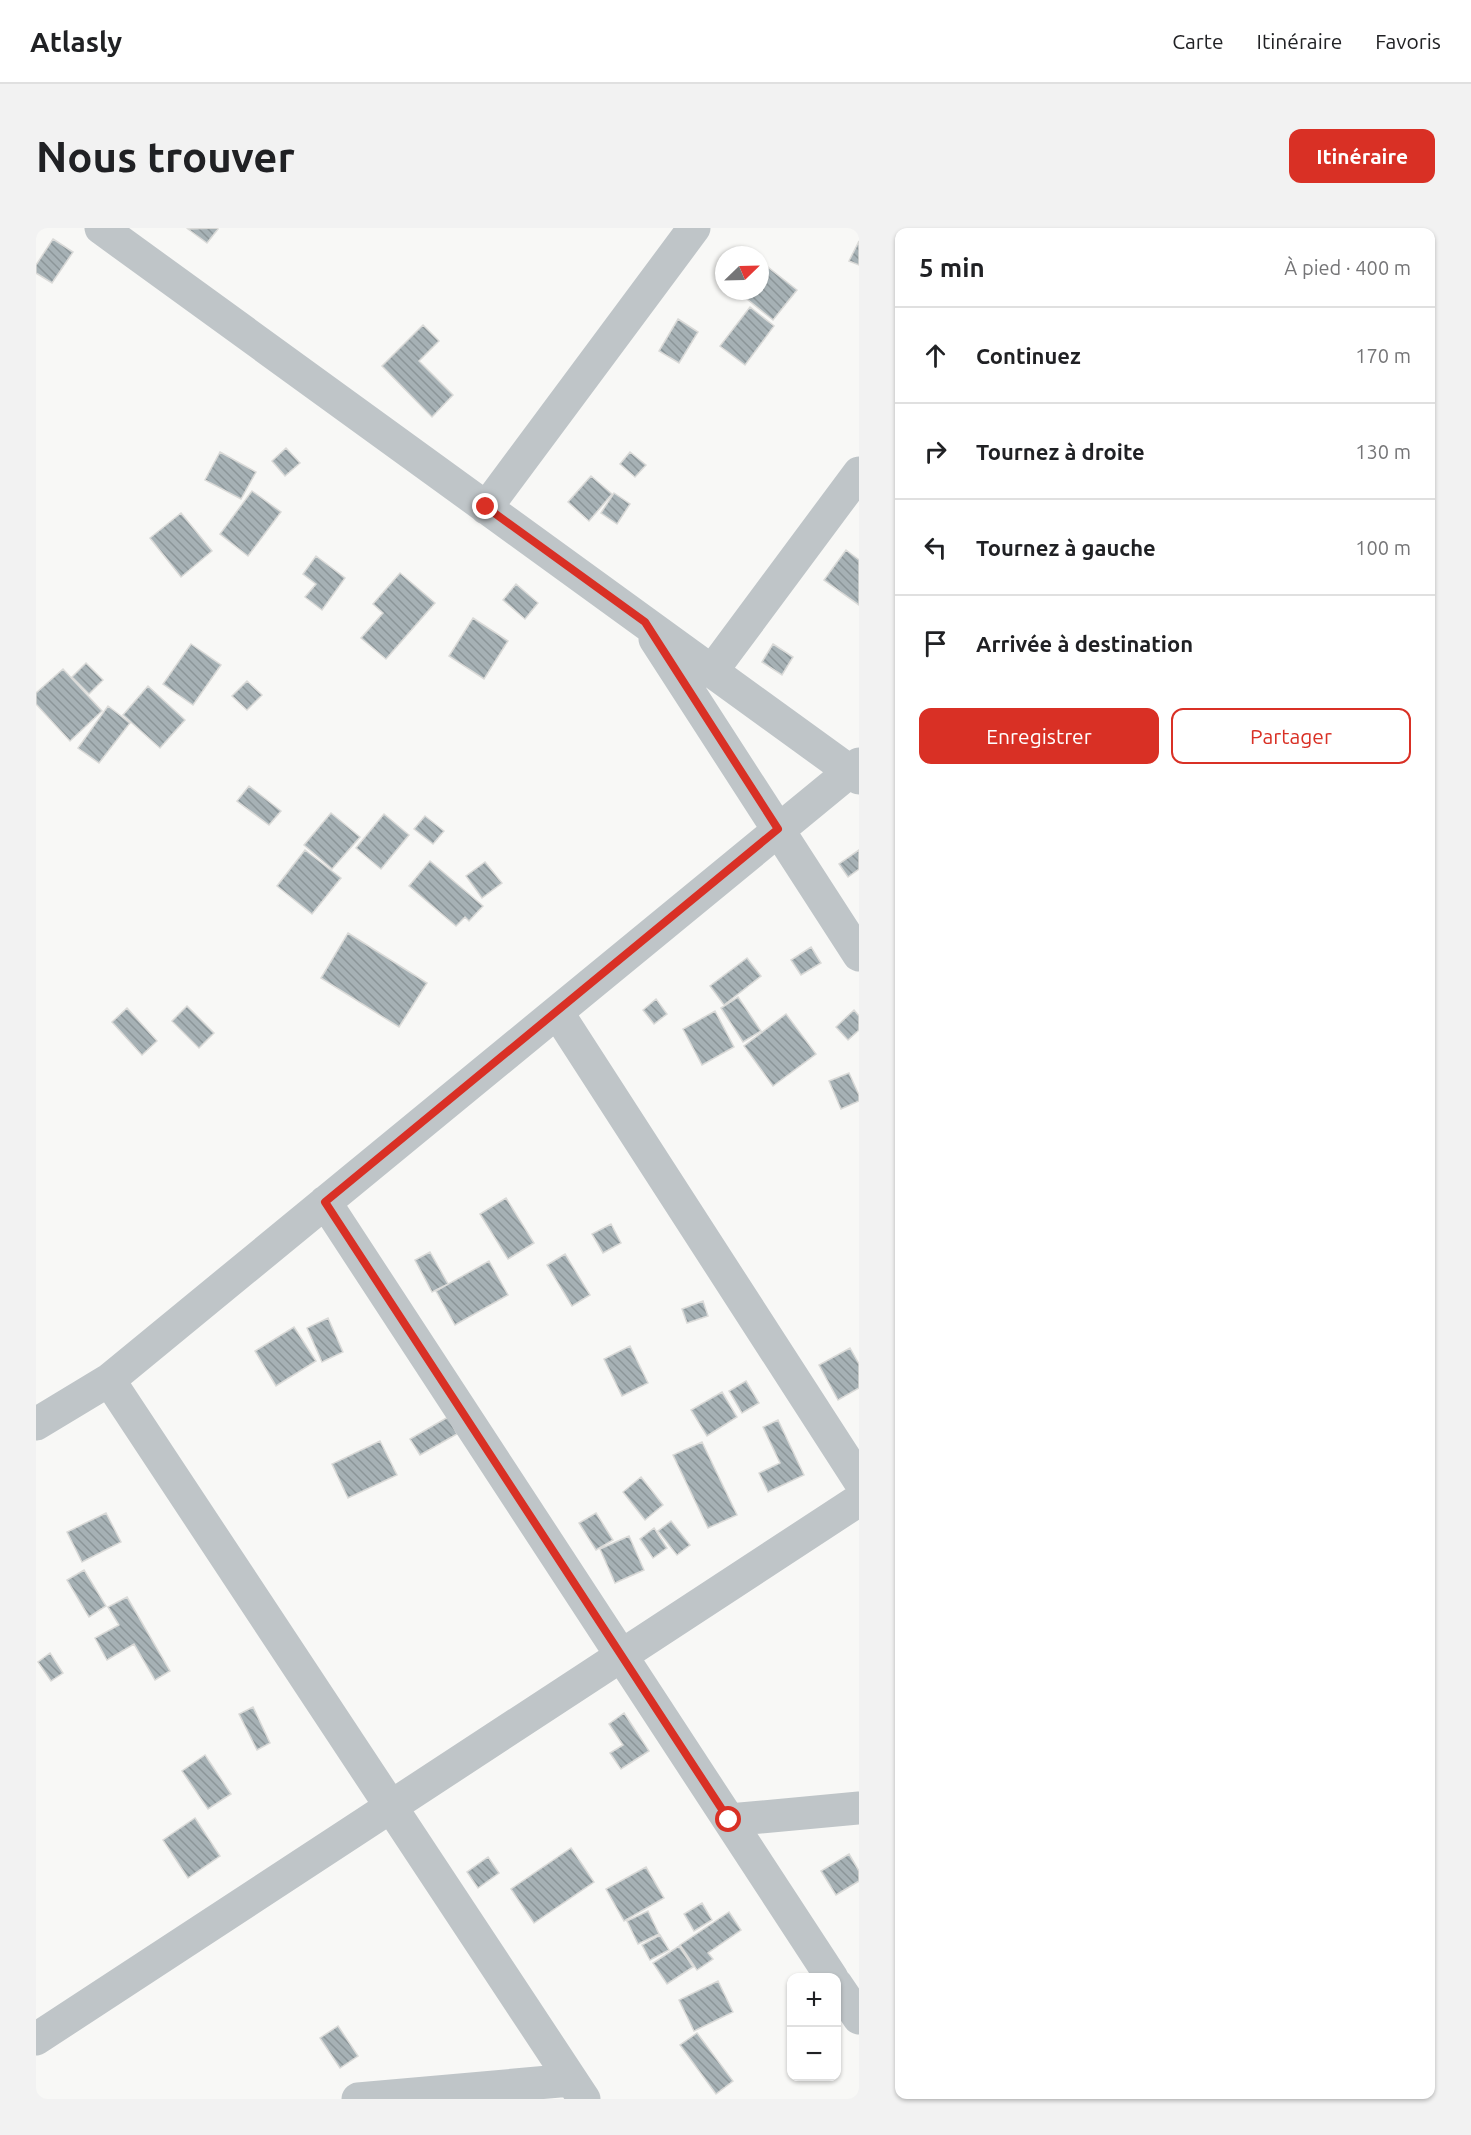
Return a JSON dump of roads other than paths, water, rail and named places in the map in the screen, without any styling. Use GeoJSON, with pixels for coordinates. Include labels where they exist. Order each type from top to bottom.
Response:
{"type":"FeatureCollection","features":[{"type":"Feature","properties":{"kind":"street"},"geometry":{"type":"LineString","coordinates":[[36,1424],[109,1380],[778,829],[856,771],[712,672],[101,228]]}},
{"type":"Feature","properties":{"kind":"street"},"geometry":{"type":"LineString","coordinates":[[486,507],[694,228]]}},
{"type":"Feature","properties":{"kind":"street"},"geometry":{"type":"LineString","coordinates":[[712,672],[859,473]]}},
{"type":"Feature","properties":{"kind":"street"},"geometry":{"type":"LineString","coordinates":[[645,622],[859,955]]}},
{"type":"Feature","properties":{"kind":"street"},"geometry":{"type":"LineString","coordinates":[[557,1012],[859,1480]]}},
{"type":"Feature","properties":{"kind":"street"},"geometry":{"type":"LineString","coordinates":[[325,1202],[829,1973]]}},
{"type":"Feature","properties":{"kind":"street"},"geometry":{"type":"LineString","coordinates":[[109,1380],[578,2090]]}},
{"type":"Feature","properties":{"kind":"street"},"geometry":{"type":"LineString","coordinates":[[36,2039],[859,1500]]}},
{"type":"Feature","properties":{"kind":"street"},"geometry":{"type":"LineString","coordinates":[[729,1820],[859,1808]]}},
{"type":"Feature","properties":{"kind":"street"},"geometry":{"type":"LineString","coordinates":[[841,1990],[859,2018]]}},
{"type":"Feature","properties":{"kind":"street"},"geometry":{"type":"LineString","coordinates":[[358,2099],[578,2090]]}}]}
